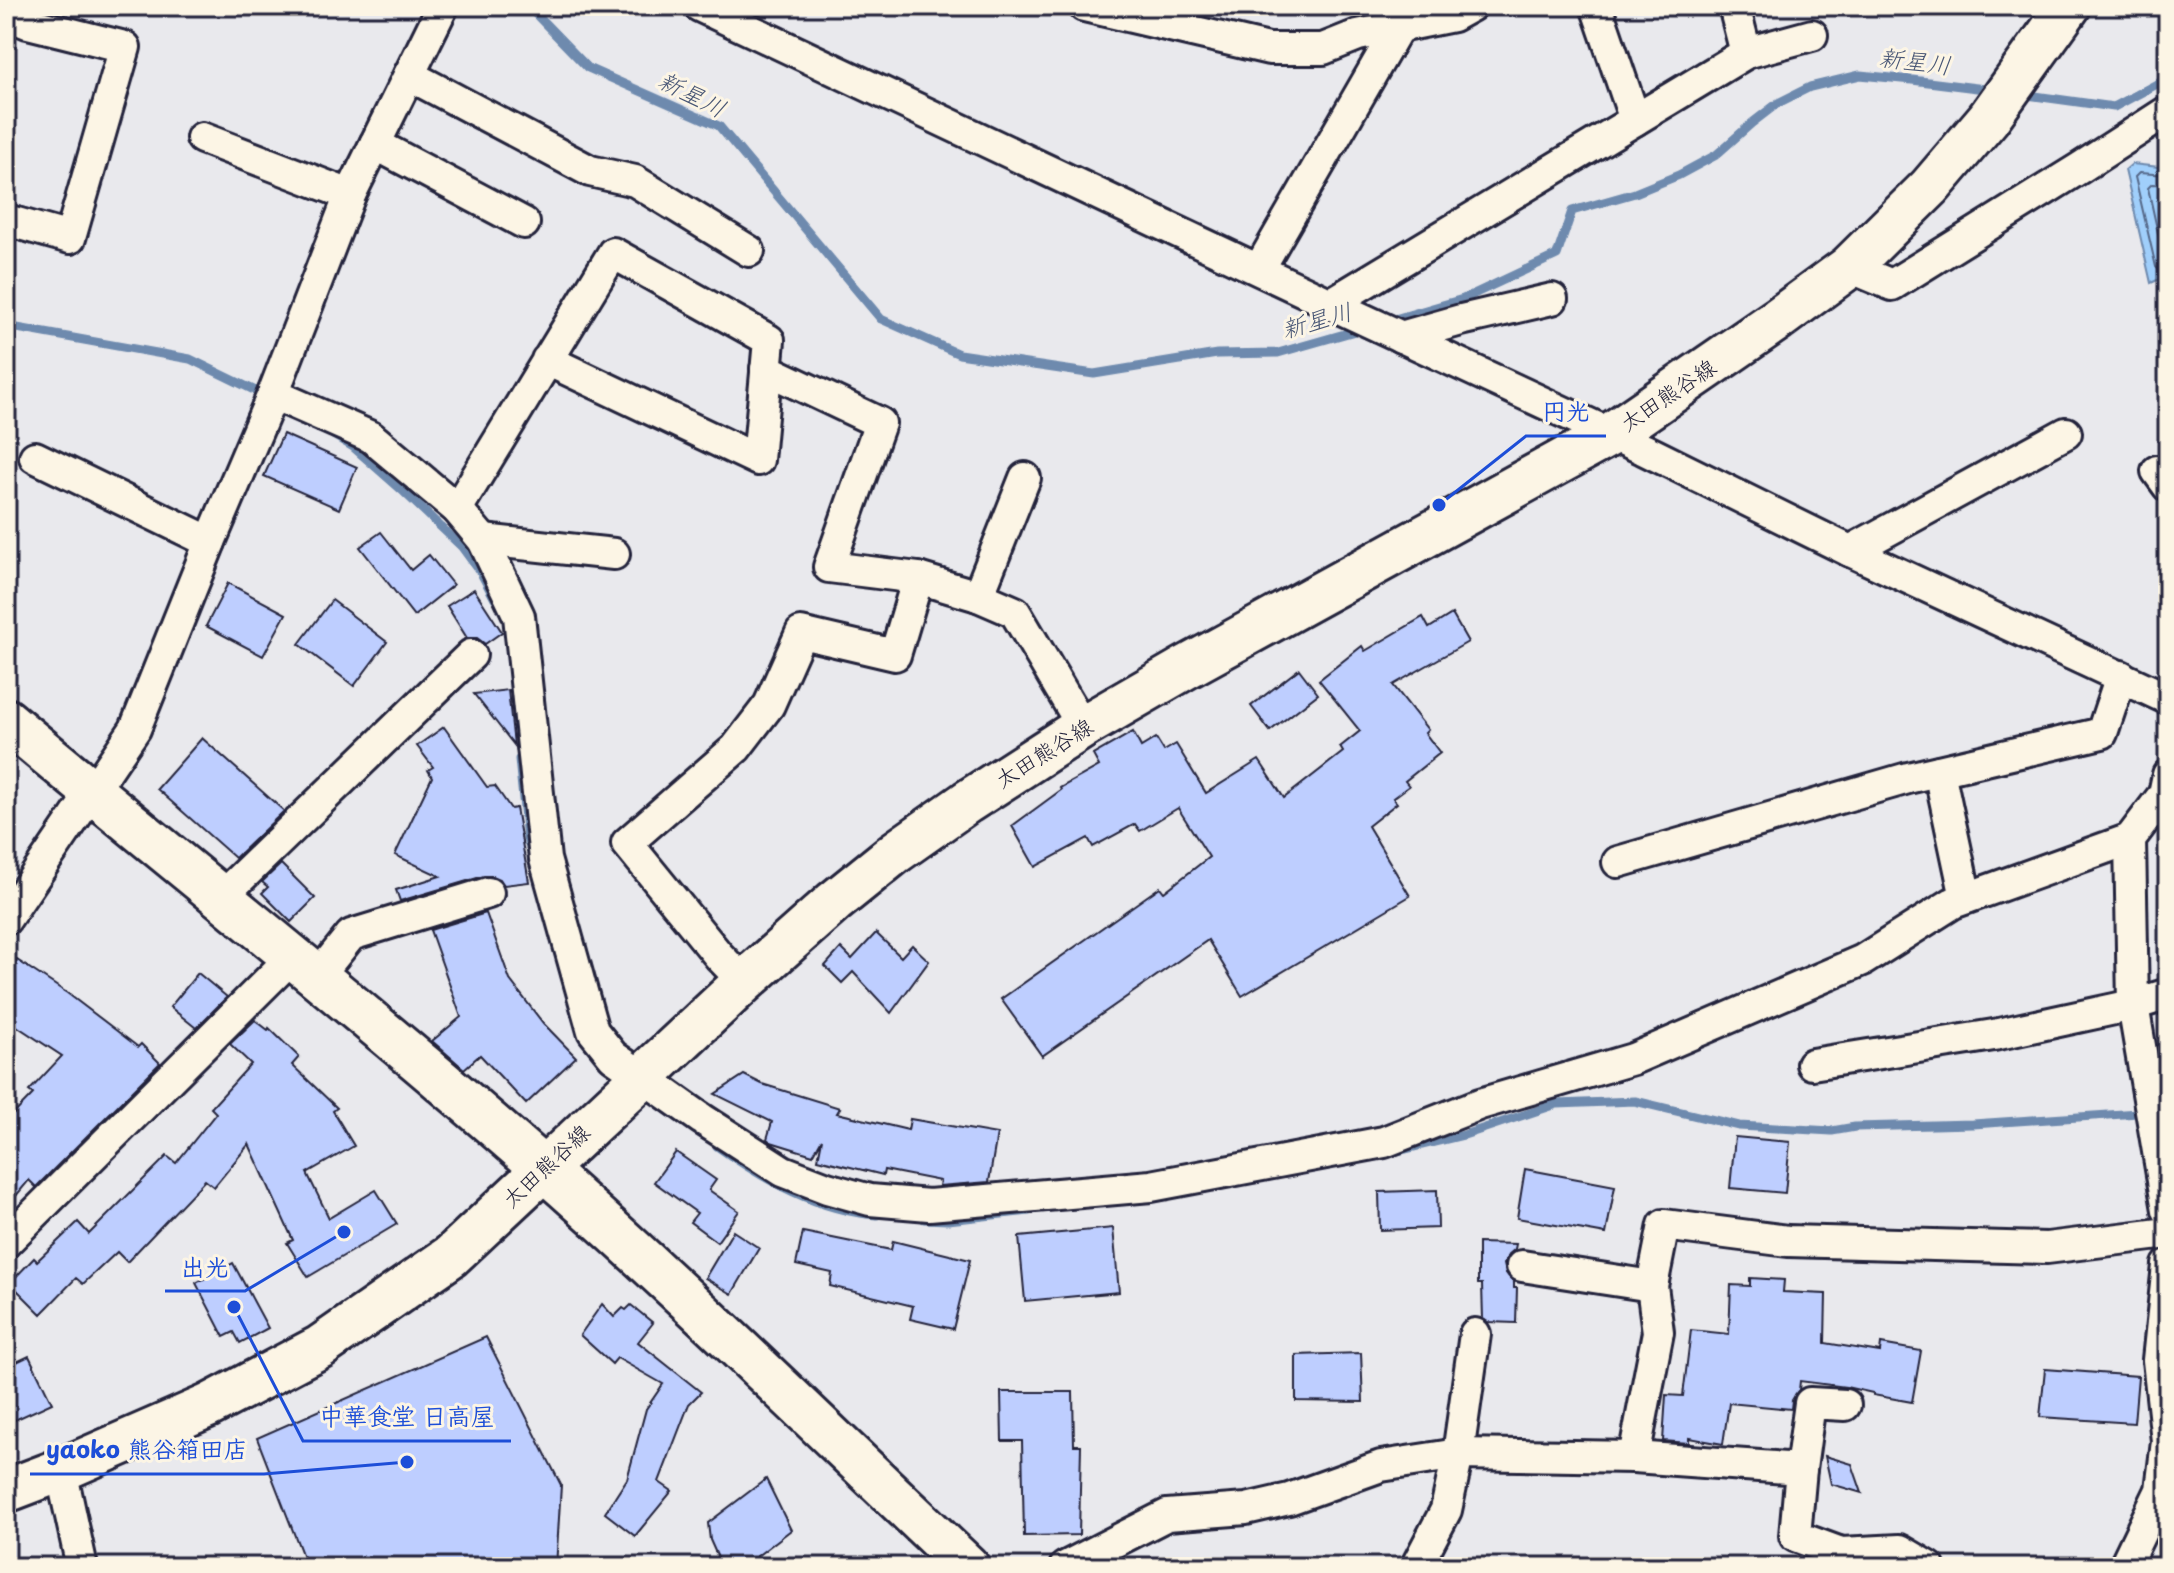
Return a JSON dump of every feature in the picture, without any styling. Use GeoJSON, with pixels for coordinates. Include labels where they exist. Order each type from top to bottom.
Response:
{"type":"FeatureCollection","features":[{"type":"Feature","properties":{"kind":"main road","name":"太田熊谷線"},"geometry":{"type":"LineString","coordinates":[[6,1491],[208,1406],[320,1347],[451,1256],[744,982],[896,852],[1083,727],[1611,434],[1778,319],[1849,267],[1930,187],[1988,119],[2069,6]]}},
{"type":"Feature","properties":{"kind":"main road"},"geometry":{"type":"LineString","coordinates":[[6,720],[305,966],[544,1169],[702,1313],[968,1567]]}},
{"type":"Feature","properties":{"kind":"street"},"geometry":{"type":"LineString","coordinates":[[6,919],[135,729],[273,394],[350,195],[443,6]]}},
{"type":"Feature","properties":{"kind":"street"},"geometry":{"type":"LineString","coordinates":[[699,6],[2168,699]]}},
{"type":"Feature","properties":{"kind":"street"},"geometry":{"type":"LineString","coordinates":[[1084,6],[1269,49],[1323,49],[1358,35],[1453,16],[1471,6]]}},
{"type":"Feature","properties":{"kind":"street"},"geometry":{"type":"LineString","coordinates":[[1596,6],[1635,120]]}},
{"type":"Feature","properties":{"kind":"street"},"geometry":{"type":"LineString","coordinates":[[1734,6],[1746,53]]}},
{"type":"Feature","properties":{"kind":"street"},"geometry":{"type":"LineString","coordinates":[[6,14],[28,23],[125,47],[70,238],[6,220]]}},
{"type":"Feature","properties":{"kind":"street"},"geometry":{"type":"LineString","coordinates":[[1259,269],[1398,28]]}},
{"type":"Feature","properties":{"kind":"street"},"geometry":{"type":"LineString","coordinates":[[1340,309],[1635,120],[1746,53],[1812,35]]}},
{"type":"Feature","properties":{"kind":"street"},"geometry":{"type":"LineString","coordinates":[[409,75],[590,171],[635,181],[749,251]]}},
{"type":"Feature","properties":{"kind":"street"},"geometry":{"type":"LineString","coordinates":[[1849,267],[1892,285],[2168,111]]}},
{"type":"Feature","properties":{"kind":"street"},"geometry":{"type":"LineString","coordinates":[[202,138],[350,195]]}},
{"type":"Feature","properties":{"kind":"street"},"geometry":{"type":"LineString","coordinates":[[375,144],[524,223]]}},
{"type":"Feature","properties":{"kind":"street"},"geometry":{"type":"LineString","coordinates":[[457,509],[547,360],[613,253],[769,340],[758,460],[547,360]]}},
{"type":"Feature","properties":{"kind":"street"},"geometry":{"type":"LineString","coordinates":[[1399,336],[1552,299]]}},
{"type":"Feature","properties":{"kind":"street"},"geometry":{"type":"LineString","coordinates":[[766,369],[880,423],[829,567],[918,578],[978,596],[1015,612],[1083,727]]}},
{"type":"Feature","properties":{"kind":"street"},"geometry":{"type":"LineString","coordinates":[[273,394],[371,437],[457,509],[483,540],[519,616],[545,859],[593,1031],[633,1085],[783,1171],[870,1200],[929,1205],[1151,1186],[1384,1142],[1480,1104],[1633,1059],[1863,960],[1953,903],[2130,839],[2164,794],[2168,775]]}},
{"type":"Feature","properties":{"kind":"street"},"geometry":{"type":"LineString","coordinates":[[1850,551],[2066,433]]}},
{"type":"Feature","properties":{"kind":"street"},"geometry":{"type":"LineString","coordinates":[[35,457],[210,542]]}},
{"type":"Feature","properties":{"kind":"street"},"geometry":{"type":"LineString","coordinates":[[978,596],[1025,478]]}},
{"type":"Feature","properties":{"kind":"street"},"geometry":{"type":"LineString","coordinates":[[483,540],[614,554]]}},
{"type":"Feature","properties":{"kind":"street"},"geometry":{"type":"LineString","coordinates":[[744,982],[627,843],[736,748],[769,705],[801,633],[895,655],[918,578]]}},
{"type":"Feature","properties":{"kind":"street"},"geometry":{"type":"LineString","coordinates":[[221,897],[471,655]]}},
{"type":"Feature","properties":{"kind":"street"},"geometry":{"type":"LineString","coordinates":[[1618,862],[1939,771],[2102,733],[2121,676]]}},
{"type":"Feature","properties":{"kind":"street"},"geometry":{"type":"LineString","coordinates":[[1939,771],[1966,898]]}},
{"type":"Feature","properties":{"kind":"street"},"geometry":{"type":"LineString","coordinates":[[2130,839],[2133,1005],[2168,1210]]}},
{"type":"Feature","properties":{"kind":"street"},"geometry":{"type":"LineString","coordinates":[[6,1242],[305,966],[351,935],[488,893]]}},
{"type":"Feature","properties":{"kind":"street"},"geometry":{"type":"LineString","coordinates":[[1812,1064],[1994,1035],[2133,1005],[2168,994]]}},
{"type":"Feature","properties":{"kind":"street"},"geometry":{"type":"LineString","coordinates":[[1634,1457],[1658,1332],[1652,1286],[1664,1225],[1788,1241],[2047,1248],[2168,1233]]}},
{"type":"Feature","properties":{"kind":"street"},"geometry":{"type":"LineString","coordinates":[[2124,1567],[2161,1490],[2167,1441],[2158,1360],[2168,1265]]}},
{"type":"Feature","properties":{"kind":"street"},"geometry":{"type":"LineString","coordinates":[[1522,1266],[1652,1286]]}},
{"type":"Feature","properties":{"kind":"street"},"geometry":{"type":"LineString","coordinates":[[1416,1567],[1446,1510],[1458,1454],[1475,1334]]}},
{"type":"Feature","properties":{"kind":"street"},"geometry":{"type":"LineString","coordinates":[[1845,1405],[1810,1403],[1795,1536],[1841,1553],[1900,1550],[1929,1567]]}},
{"type":"Feature","properties":{"kind":"street"},"geometry":{"type":"LineString","coordinates":[[1065,1567],[1167,1515],[1246,1509],[1289,1499],[1381,1466],[1458,1454],[1634,1457],[1801,1469]]}},
{"type":"Feature","properties":{"kind":"street"},"geometry":{"type":"LineString","coordinates":[[61,1470],[82,1567]]}},
{"type":"Feature","properties":{"kind":"water"},"geometry":{"type":"Polygon","coordinates":[[[2132,164],[2168,168],[2168,275],[2151,283],[2125,170],[2132,164]]]}},
{"type":"Feature","properties":{"kind":"building"},"geometry":{"type":"Polygon","coordinates":[[[283,434],[357,467],[339,509],[264,476],[283,434]]]}},
{"type":"Feature","properties":{"kind":"building"},"geometry":{"type":"Polygon","coordinates":[[[381,532],[411,570],[429,555],[453,585],[414,616],[360,547],[381,532]]]}},
{"type":"Feature","properties":{"kind":"building"},"geometry":{"type":"Polygon","coordinates":[[[228,583],[286,614],[263,656],[206,626],[228,583]]]}},
{"type":"Feature","properties":{"kind":"building"},"geometry":{"type":"Polygon","coordinates":[[[474,589],[502,632],[485,644],[477,638],[467,638],[447,606],[474,589]]]}},
{"type":"Feature","properties":{"kind":"building"},"geometry":{"type":"Polygon","coordinates":[[[332,600],[387,642],[354,686],[299,644],[332,600]]]}},
{"type":"Feature","properties":{"kind":"building"},"geometry":{"type":"Polygon","coordinates":[[[1452,614],[1468,642],[1393,685],[1428,730],[1425,733],[1440,753],[1405,781],[1409,786],[1393,798],[1397,803],[1368,826],[1410,896],[1242,996],[1208,940],[1042,1056],[1001,999],[1160,887],[1164,892],[1209,857],[1178,808],[1140,831],[1135,824],[1093,847],[1088,838],[1035,867],[1012,826],[1060,788],[1099,766],[1093,755],[1133,732],[1141,747],[1156,738],[1164,751],[1176,744],[1206,793],[1259,760],[1284,798],[1343,752],[1340,747],[1360,731],[1319,680],[1362,646],[1365,651],[1423,617],[1429,628],[1452,614]]]}},
{"type":"Feature","properties":{"kind":"building"},"geometry":{"type":"Polygon","coordinates":[[[1299,669],[1318,694],[1270,731],[1251,706],[1299,669]]]}},
{"type":"Feature","properties":{"kind":"building"},"geometry":{"type":"Polygon","coordinates":[[[508,690],[514,745],[474,694],[508,690]]]}},
{"type":"Feature","properties":{"kind":"building"},"geometry":{"type":"Polygon","coordinates":[[[444,727],[487,787],[495,786],[511,809],[516,808],[529,882],[504,885],[500,879],[484,876],[400,901],[396,890],[440,876],[395,855],[432,777],[428,770],[433,767],[417,746],[444,727]]]}},
{"type":"Feature","properties":{"kind":"building"},"geometry":{"type":"Polygon","coordinates":[[[202,738],[284,811],[235,858],[157,789],[202,738]]]}},
{"type":"Feature","properties":{"kind":"building"},"geometry":{"type":"Polygon","coordinates":[[[281,864],[315,898],[291,922],[262,893],[268,887],[262,882],[281,864]]]}},
{"type":"Feature","properties":{"kind":"building"},"geometry":{"type":"Polygon","coordinates":[[[486,913],[510,980],[543,1023],[576,1057],[526,1104],[480,1055],[464,1069],[432,1041],[461,1017],[430,930],[486,913]]]}},
{"type":"Feature","properties":{"kind":"building"},"geometry":{"type":"Polygon","coordinates":[[[876,933],[901,957],[912,945],[929,961],[891,1013],[853,972],[842,983],[825,966],[841,948],[852,959],[876,933]]]}},
{"type":"Feature","properties":{"kind":"building"},"geometry":{"type":"Polygon","coordinates":[[[17,960],[138,1047],[141,1044],[160,1063],[36,1187],[29,1180],[6,1208],[6,1122],[33,1094],[29,1091],[62,1056],[6,1019],[6,977],[17,960]]]}},
{"type":"Feature","properties":{"kind":"building"},"geometry":{"type":"Polygon","coordinates":[[[198,973],[227,997],[196,1028],[170,1007],[198,973]]]}},
{"type":"Feature","properties":{"kind":"building"},"geometry":{"type":"Polygon","coordinates":[[[255,1020],[269,1028],[299,1057],[292,1065],[337,1108],[333,1111],[354,1146],[307,1173],[329,1218],[376,1190],[397,1224],[308,1277],[287,1243],[293,1240],[249,1144],[214,1187],[205,1180],[127,1262],[117,1252],[83,1284],[76,1278],[41,1314],[10,1283],[34,1258],[37,1261],[78,1222],[89,1234],[167,1156],[176,1163],[216,1113],[211,1108],[251,1064],[230,1044],[255,1020]]]}},
{"type":"Feature","properties":{"kind":"building"},"geometry":{"type":"Polygon","coordinates":[[[744,1075],[762,1084],[840,1108],[837,1113],[908,1130],[910,1119],[997,1134],[989,1182],[939,1186],[940,1181],[884,1170],[883,1175],[818,1159],[822,1139],[813,1155],[771,1142],[767,1139],[772,1122],[715,1094],[744,1075]]]}},
{"type":"Feature","properties":{"kind":"building"},"geometry":{"type":"Polygon","coordinates":[[[1735,1137],[1790,1142],[1785,1193],[1730,1188],[1735,1137]]]}},
{"type":"Feature","properties":{"kind":"building"},"geometry":{"type":"Polygon","coordinates":[[[676,1152],[716,1180],[709,1190],[739,1211],[717,1242],[690,1222],[697,1213],[654,1182],[676,1152]]]}},
{"type":"Feature","properties":{"kind":"building"},"geometry":{"type":"Polygon","coordinates":[[[1525,1169],[1615,1186],[1606,1234],[1517,1218],[1525,1169]]]}},
{"type":"Feature","properties":{"kind":"building"},"geometry":{"type":"Polygon","coordinates":[[[1437,1190],[1438,1228],[1380,1230],[1379,1192],[1437,1190]]]}},
{"type":"Feature","properties":{"kind":"building"},"geometry":{"type":"Polygon","coordinates":[[[1113,1228],[1119,1292],[1025,1301],[1019,1237],[1113,1228]]]}},
{"type":"Feature","properties":{"kind":"building"},"geometry":{"type":"Polygon","coordinates":[[[733,1231],[759,1248],[732,1294],[705,1278],[733,1231]]]}},
{"type":"Feature","properties":{"kind":"building"},"geometry":{"type":"Polygon","coordinates":[[[803,1232],[891,1250],[893,1241],[970,1260],[953,1329],[910,1319],[913,1306],[830,1286],[832,1273],[796,1265],[803,1232]]]}},
{"type":"Feature","properties":{"kind":"building"},"geometry":{"type":"Polygon","coordinates":[[[1478,1243],[1516,1244],[1504,1264],[1514,1288],[1517,1288],[1516,1323],[1483,1319],[1482,1284],[1478,1284],[1478,1243]]]}},
{"type":"Feature","properties":{"kind":"building"},"geometry":{"type":"Polygon","coordinates":[[[233,1263],[268,1328],[240,1343],[234,1332],[224,1337],[196,1283],[233,1263]]]}},
{"type":"Feature","properties":{"kind":"building"},"geometry":{"type":"Polygon","coordinates":[[[1750,1278],[1784,1280],[1783,1292],[1826,1294],[1825,1343],[1880,1352],[1881,1344],[1921,1351],[1912,1402],[1846,1387],[1800,1381],[1791,1409],[1729,1403],[1723,1444],[1689,1438],[1689,1443],[1663,1441],[1666,1395],[1683,1396],[1691,1330],[1729,1334],[1731,1285],[1750,1286],[1750,1278]]]}},
{"type":"Feature","properties":{"kind":"building"},"geometry":{"type":"Polygon","coordinates":[[[602,1304],[614,1317],[631,1305],[653,1323],[638,1342],[701,1392],[689,1404],[659,1482],[672,1491],[635,1536],[605,1513],[627,1479],[646,1409],[663,1384],[617,1358],[612,1364],[580,1335],[602,1304]]]}},
{"type":"Feature","properties":{"kind":"building"},"geometry":{"type":"Polygon","coordinates":[[[486,1337],[561,1485],[556,1567],[307,1567],[257,1438],[486,1337]]]}},
{"type":"Feature","properties":{"kind":"building"},"geometry":{"type":"Polygon","coordinates":[[[1361,1353],[1363,1402],[1296,1401],[1296,1355],[1361,1353]]]}},
{"type":"Feature","properties":{"kind":"building"},"geometry":{"type":"Polygon","coordinates":[[[29,1356],[52,1403],[6,1424],[6,1367],[29,1356]]]}},
{"type":"Feature","properties":{"kind":"building"},"geometry":{"type":"Polygon","coordinates":[[[2045,1369],[2138,1376],[2134,1423],[2040,1417],[2045,1369]]]}},
{"type":"Feature","properties":{"kind":"building"},"geometry":{"type":"Polygon","coordinates":[[[1001,1392],[1073,1392],[1074,1445],[1081,1445],[1079,1535],[1024,1536],[1022,1441],[1002,1441],[1001,1392]]]}},
{"type":"Feature","properties":{"kind":"building"},"geometry":{"type":"Polygon","coordinates":[[[1825,1456],[1852,1464],[1862,1493],[1831,1484],[1825,1456]]]}},
{"type":"Feature","properties":{"kind":"building"},"geometry":{"type":"Polygon","coordinates":[[[766,1479],[791,1530],[743,1567],[722,1567],[710,1540],[708,1523],[766,1479]]]}},
{"type":"Feature","properties":{"kind":"waterway","name":"新星川"},"geometry":{"type":"LineString","coordinates":[[528,6],[588,68],[719,126],[881,319],[959,354],[1094,374],[1217,354],[1278,353],[1362,329]]}},
{"type":"Feature","properties":{"kind":"waterway","name":"新星川"},"geometry":{"type":"LineString","coordinates":[[1388,321],[1463,299],[1557,255],[1572,211],[1635,193],[1679,175],[1716,155],[1778,103],[1810,87],[1860,75],[1993,90]]}},
{"type":"Feature","properties":{"kind":"waterway","name":"新星川"},"geometry":{"type":"LineString","coordinates":[[2020,94],[2114,107],[2168,78]]}},
{"type":"Feature","properties":{"kind":"waterway"},"geometry":{"type":"LineString","coordinates":[[6,326],[190,359],[262,394]]}},
{"type":"Feature","properties":{"kind":"waterway"},"geometry":{"type":"LineString","coordinates":[[333,435],[353,447],[462,547],[495,599]]}},
{"type":"Feature","properties":{"kind":"waterway"},"geometry":{"type":"LineString","coordinates":[[519,759],[531,851]]}},
{"type":"Feature","properties":{"kind":"waterway"},"geometry":{"type":"LineString","coordinates":[[1398,1151],[1464,1135],[1557,1104],[1635,1101],[1739,1126],[1832,1131],[1855,1127],[1973,1124],[2168,1111]]}},
{"type":"Feature","properties":{"kind":"waterway"},"geometry":{"type":"LineString","coordinates":[[717,1146],[793,1192],[834,1207],[877,1215]]}},
{"type":"Feature","properties":{"kind":"waterway"},"geometry":{"type":"LineString","coordinates":[[924,1219],[948,1220],[1029,1211]]}},
{"type":"Feature","properties":{"kind":"place","name":"円光"},"geometry":{"type":"Point","coordinates":[1439,505]}},
{"type":"Feature","properties":{"kind":"place","name":"出光"},"geometry":{"type":"Point","coordinates":[344,1232]}},
{"type":"Feature","properties":{"kind":"place","name":"中華食堂 日高屋"},"geometry":{"type":"Point","coordinates":[234,1307]}},
{"type":"Feature","properties":{"kind":"place","name":"yaoko 熊谷箱田店"},"geometry":{"type":"Point","coordinates":[407,1462]}}]}
